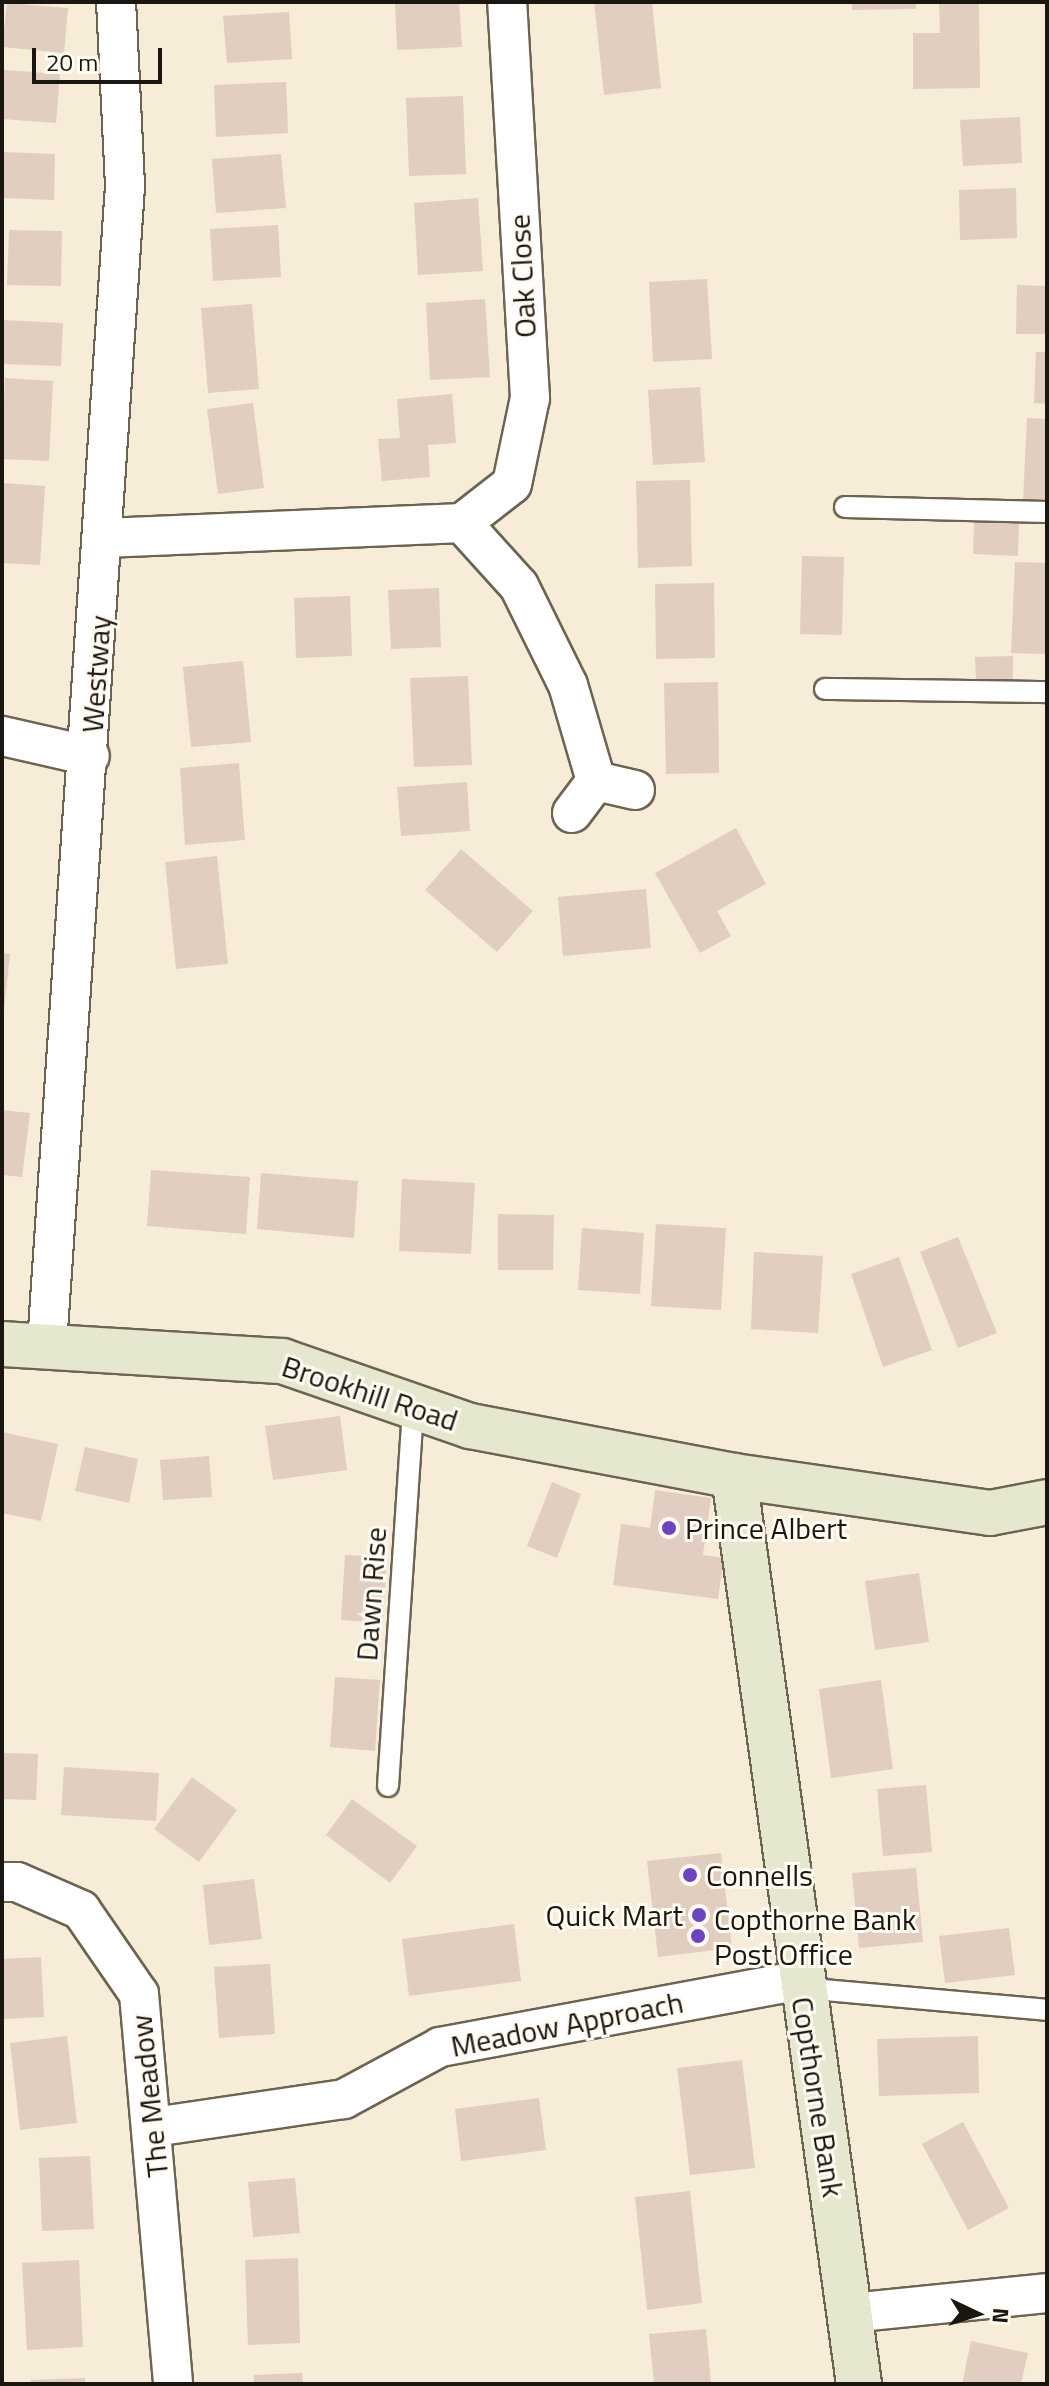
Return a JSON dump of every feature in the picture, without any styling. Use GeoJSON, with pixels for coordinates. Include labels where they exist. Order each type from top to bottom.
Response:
{"type":"FeatureCollection","features":[{"type":"Feature","properties":{"kind":"street","name":"Westway"},"geometry":{"type":"LineString","coordinates":[[47,1345],[105,538],[125,185],[116,2]]}},
{"type":"Feature","properties":{"kind":"street","name":"Oak Close"},"geometry":{"type":"LineString","coordinates":[[462,523],[512,484],[530,398],[507,2]]}},
{"type":"Feature","properties":{"kind":"street"},"geometry":{"type":"LineString","coordinates":[[105,538],[462,523],[519,586],[568,685],[596,781]]}},
{"type":"Feature","properties":{"kind":"street"},"geometry":{"type":"LineString","coordinates":[[2,736],[90,756]]}},
{"type":"Feature","properties":{"kind":"street"},"geometry":{"type":"LineString","coordinates":[[596,781],[635,790]]}},
{"type":"Feature","properties":{"kind":"street"},"geometry":{"type":"LineString","coordinates":[[572,813],[596,781]]}},
{"type":"Feature","properties":{"kind":"street","name":"Brookhill Road"},"geometry":{"type":"LineString","coordinates":[[2,1344],[282,1361],[470,1426],[734,1476],[990,1513],[1047,1502]]}},
{"type":"Feature","properties":{"kind":"street","name":"Copthorne Bank"},"geometry":{"type":"LineString","coordinates":[[734,1476],[801,1984],[859,2384]]}},
{"type":"Feature","properties":{"kind":"street","name":"The Meadow"},"geometry":{"type":"LineString","coordinates":[[2,1882],[17,1882],[81,1910],[139,1994],[154,2127],[173,2384]]}},
{"type":"Feature","properties":{"kind":"street","name":"Meadow Approach"},"geometry":{"type":"LineString","coordinates":[[154,2127],[344,2099],[440,2047],[801,1984]]}},
{"type":"Feature","properties":{"kind":"street"},"geometry":{"type":"LineString","coordinates":[[851,2313],[1047,2293]]}},
{"type":"Feature","properties":{"kind":"lane"},"geometry":{"type":"LineString","coordinates":[[845,507],[1047,512]]}},
{"type":"Feature","properties":{"kind":"lane"},"geometry":{"type":"LineString","coordinates":[[825,689],[1047,692]]}},
{"type":"Feature","properties":{"kind":"lane","name":"Dawn Rise"},"geometry":{"type":"LineString","coordinates":[[388,1786],[413,1406]]}},
{"type":"Feature","properties":{"kind":"lane"},"geometry":{"type":"LineString","coordinates":[[801,1984],[1047,2010]]}},
{"type":"Feature","properties":{"kind":"building"},"geometry":{"type":"Polygon","coordinates":[[[395,2],[459,2],[462,47],[397,50],[395,2]]]}},
{"type":"Feature","properties":{"kind":"building"},"geometry":{"type":"Polygon","coordinates":[[[594,2],[652,2],[661,88],[604,95],[594,2]]]}},
{"type":"Feature","properties":{"kind":"building"},"geometry":{"type":"Polygon","coordinates":[[[852,2],[916,2],[916,9],[852,10],[852,2]]]}},
{"type":"Feature","properties":{"kind":"building"},"geometry":{"type":"Polygon","coordinates":[[[939,2],[979,2],[980,88],[913,89],[913,33],[940,33],[939,2]]]}},
{"type":"Feature","properties":{"kind":"building"},"geometry":{"type":"Polygon","coordinates":[[[7,3],[68,8],[64,53],[2,47],[7,3]]]}},
{"type":"Feature","properties":{"kind":"building"},"geometry":{"type":"Polygon","coordinates":[[[289,12],[292,59],[227,63],[223,16],[289,12]]]}},
{"type":"Feature","properties":{"kind":"building"},"geometry":{"type":"Polygon","coordinates":[[[4,70],[60,74],[56,123],[2,119],[4,70]]]}},
{"type":"Feature","properties":{"kind":"building"},"geometry":{"type":"Polygon","coordinates":[[[286,82],[288,133],[216,137],[214,85],[286,82]]]}},
{"type":"Feature","properties":{"kind":"building"},"geometry":{"type":"Polygon","coordinates":[[[463,96],[466,174],[409,176],[406,98],[463,96]]]}},
{"type":"Feature","properties":{"kind":"building"},"geometry":{"type":"Polygon","coordinates":[[[1020,117],[1022,163],[963,166],[960,120],[1020,117]]]}},
{"type":"Feature","properties":{"kind":"building"},"geometry":{"type":"Polygon","coordinates":[[[2,152],[55,154],[54,200],[2,198],[2,152]]]}},
{"type":"Feature","properties":{"kind":"building"},"geometry":{"type":"Polygon","coordinates":[[[281,154],[286,208],[216,213],[212,159],[281,154]]]}},
{"type":"Feature","properties":{"kind":"building"},"geometry":{"type":"Polygon","coordinates":[[[1016,188],[1017,238],[960,240],[959,190],[1016,188]]]}},
{"type":"Feature","properties":{"kind":"building"},"geometry":{"type":"Polygon","coordinates":[[[478,198],[483,271],[418,275],[414,203],[478,198]]]}},
{"type":"Feature","properties":{"kind":"building"},"geometry":{"type":"Polygon","coordinates":[[[278,225],[281,277],[213,281],[210,229],[278,225]]]}},
{"type":"Feature","properties":{"kind":"building"},"geometry":{"type":"Polygon","coordinates":[[[9,230],[62,231],[61,286],[7,285],[9,230]]]}},
{"type":"Feature","properties":{"kind":"building"},"geometry":{"type":"Polygon","coordinates":[[[707,279],[712,359],[653,362],[649,282],[707,279]]]}},
{"type":"Feature","properties":{"kind":"building"},"geometry":{"type":"Polygon","coordinates":[[[1017,285],[1047,286],[1047,334],[1016,334],[1017,285]]]}},
{"type":"Feature","properties":{"kind":"building"},"geometry":{"type":"Polygon","coordinates":[[[485,299],[490,377],[430,380],[426,303],[485,299]]]}},
{"type":"Feature","properties":{"kind":"building"},"geometry":{"type":"Polygon","coordinates":[[[252,304],[259,389],[208,393],[201,308],[252,304]]]}},
{"type":"Feature","properties":{"kind":"building"},"geometry":{"type":"Polygon","coordinates":[[[2,320],[63,323],[61,366],[2,364],[2,320]]]}},
{"type":"Feature","properties":{"kind":"building"},"geometry":{"type":"Polygon","coordinates":[[[1036,352],[1047,352],[1047,404],[1034,403],[1036,352]]]}},
{"type":"Feature","properties":{"kind":"building"},"geometry":{"type":"Polygon","coordinates":[[[5,378],[53,381],[49,461],[2,459],[5,378]]]}},
{"type":"Feature","properties":{"kind":"building"},"geometry":{"type":"Polygon","coordinates":[[[700,387],[705,462],[653,465],[648,390],[700,387]]]}},
{"type":"Feature","properties":{"kind":"building"},"geometry":{"type":"Polygon","coordinates":[[[452,394],[456,443],[428,445],[430,477],[382,481],[378,439],[400,438],[397,399],[452,394]]]}},
{"type":"Feature","properties":{"kind":"building"},"geometry":{"type":"Polygon","coordinates":[[[253,403],[264,488],[218,494],[207,409],[253,403]]]}},
{"type":"Feature","properties":{"kind":"building"},"geometry":{"type":"Polygon","coordinates":[[[1027,418],[1047,419],[1047,504],[1023,502],[1027,418]]]}},
{"type":"Feature","properties":{"kind":"building"},"geometry":{"type":"Polygon","coordinates":[[[690,480],[692,566],[638,568],[636,481],[690,480]]]}},
{"type":"Feature","properties":{"kind":"building"},"geometry":{"type":"Polygon","coordinates":[[[2,483],[45,486],[40,565],[2,563],[2,483]]]}},
{"type":"Feature","properties":{"kind":"building"},"geometry":{"type":"Polygon","coordinates":[[[974,519],[1019,520],[1018,556],[973,554],[974,519]]]}},
{"type":"Feature","properties":{"kind":"building"},"geometry":{"type":"Polygon","coordinates":[[[802,556],[844,557],[842,635],[800,634],[802,556]]]}},
{"type":"Feature","properties":{"kind":"building"},"geometry":{"type":"Polygon","coordinates":[[[1015,562],[1047,563],[1047,654],[1011,653],[1015,562]]]}},
{"type":"Feature","properties":{"kind":"building"},"geometry":{"type":"Polygon","coordinates":[[[714,583],[715,658],[656,659],[655,584],[714,583]]]}},
{"type":"Feature","properties":{"kind":"building"},"geometry":{"type":"Polygon","coordinates":[[[439,588],[441,647],[391,649],[388,590],[439,588]]]}},
{"type":"Feature","properties":{"kind":"building"},"geometry":{"type":"Polygon","coordinates":[[[350,596],[352,656],[296,658],[294,598],[350,596]]]}},
{"type":"Feature","properties":{"kind":"building"},"geometry":{"type":"Polygon","coordinates":[[[1013,656],[1013,680],[976,681],[975,657],[1013,656]]]}},
{"type":"Feature","properties":{"kind":"building"},"geometry":{"type":"Polygon","coordinates":[[[243,661],[251,742],[191,747],[183,667],[243,661]]]}},
{"type":"Feature","properties":{"kind":"building"},"geometry":{"type":"Polygon","coordinates":[[[468,676],[472,765],[414,767],[410,678],[468,676]]]}},
{"type":"Feature","properties":{"kind":"building"},"geometry":{"type":"Polygon","coordinates":[[[718,682],[719,773],[666,774],[664,683],[718,682]]]}},
{"type":"Feature","properties":{"kind":"building"},"geometry":{"type":"Polygon","coordinates":[[[239,763],[245,840],[185,845],[180,768],[239,763]]]}},
{"type":"Feature","properties":{"kind":"building"},"geometry":{"type":"Polygon","coordinates":[[[467,782],[470,831],[401,836],[397,787],[467,782]]]}},
{"type":"Feature","properties":{"kind":"building"},"geometry":{"type":"Polygon","coordinates":[[[736,828],[766,884],[717,911],[731,936],[700,953],[655,873],[736,828]]]}},
{"type":"Feature","properties":{"kind":"building"},"geometry":{"type":"Polygon","coordinates":[[[461,849],[533,911],[497,952],[425,890],[461,849]]]}},
{"type":"Feature","properties":{"kind":"building"},"geometry":{"type":"Polygon","coordinates":[[[217,856],[228,964],[176,969],[165,862],[217,856]]]}},
{"type":"Feature","properties":{"kind":"building"},"geometry":{"type":"Polygon","coordinates":[[[646,889],[651,948],[563,956],[558,897],[646,889]]]}},
{"type":"Feature","properties":{"kind":"building"},"geometry":{"type":"Polygon","coordinates":[[[2,953],[10,954],[4,1010],[2,1010],[2,953]]]}},
{"type":"Feature","properties":{"kind":"building"},"geometry":{"type":"Polygon","coordinates":[[[2,1110],[30,1113],[22,1177],[2,1175],[2,1110]]]}},
{"type":"Feature","properties":{"kind":"building"},"geometry":{"type":"Polygon","coordinates":[[[151,1170],[250,1177],[246,1234],[147,1226],[151,1170]]]}},
{"type":"Feature","properties":{"kind":"building"},"geometry":{"type":"Polygon","coordinates":[[[261,1173],[358,1181],[354,1238],[257,1229],[261,1173]]]}},
{"type":"Feature","properties":{"kind":"building"},"geometry":{"type":"Polygon","coordinates":[[[402,1179],[475,1183],[471,1254],[399,1251],[402,1179]]]}},
{"type":"Feature","properties":{"kind":"building"},"geometry":{"type":"Polygon","coordinates":[[[498,1214],[554,1215],[553,1270],[498,1270],[498,1214]]]}},
{"type":"Feature","properties":{"kind":"building"},"geometry":{"type":"Polygon","coordinates":[[[656,1224],[726,1228],[721,1310],[651,1306],[656,1224]]]}},
{"type":"Feature","properties":{"kind":"building"},"geometry":{"type":"Polygon","coordinates":[[[582,1228],[644,1233],[640,1294],[578,1290],[582,1228]]]}},
{"type":"Feature","properties":{"kind":"building"},"geometry":{"type":"Polygon","coordinates":[[[958,1237],[997,1333],[958,1348],[920,1252],[958,1237]]]}},
{"type":"Feature","properties":{"kind":"building"},"geometry":{"type":"Polygon","coordinates":[[[754,1252],[823,1256],[818,1333],[751,1329],[754,1252]]]}},
{"type":"Feature","properties":{"kind":"building"},"geometry":{"type":"Polygon","coordinates":[[[899,1257],[932,1350],[883,1367],[851,1274],[899,1257]]]}},
{"type":"Feature","properties":{"kind":"building"},"geometry":{"type":"Polygon","coordinates":[[[340,1416],[347,1470],[273,1480],[265,1426],[340,1416]]]}},
{"type":"Feature","properties":{"kind":"building"},"geometry":{"type":"Polygon","coordinates":[[[2,1432],[58,1444],[41,1521],[2,1513],[2,1432]]]}},
{"type":"Feature","properties":{"kind":"building"},"geometry":{"type":"Polygon","coordinates":[[[85,1447],[138,1459],[129,1503],[75,1491],[85,1447]]]}},
{"type":"Feature","properties":{"kind":"building"},"geometry":{"type":"Polygon","coordinates":[[[209,1456],[212,1497],[163,1500],[160,1460],[209,1456]]]}},
{"type":"Feature","properties":{"kind":"building"},"geometry":{"type":"Polygon","coordinates":[[[552,1482],[581,1494],[557,1558],[527,1546],[552,1482]]]}},
{"type":"Feature","properties":{"kind":"building"},"geometry":{"type":"Polygon","coordinates":[[[655,1490],[711,1498],[703,1555],[724,1558],[718,1599],[613,1585],[621,1524],[650,1528],[655,1490]]]}},
{"type":"Feature","properties":{"kind":"building"},"geometry":{"type":"Polygon","coordinates":[[[345,1555],[387,1557],[383,1623],[341,1620],[345,1555]]]}},
{"type":"Feature","properties":{"kind":"building"},"geometry":{"type":"Polygon","coordinates":[[[919,1573],[929,1642],[875,1650],[865,1581],[919,1573]]]}},
{"type":"Feature","properties":{"kind":"building"},"geometry":{"type":"Polygon","coordinates":[[[335,1677],[380,1680],[375,1751],[330,1747],[335,1677]]]}},
{"type":"Feature","properties":{"kind":"building"},"geometry":{"type":"Polygon","coordinates":[[[881,1680],[893,1769],[831,1778],[819,1689],[881,1680]]]}},
{"type":"Feature","properties":{"kind":"building"},"geometry":{"type":"Polygon","coordinates":[[[2,1753],[38,1754],[36,1800],[2,1799],[2,1753]]]}},
{"type":"Feature","properties":{"kind":"building"},"geometry":{"type":"Polygon","coordinates":[[[64,1767],[159,1773],[156,1821],[61,1815],[64,1767]]]}},
{"type":"Feature","properties":{"kind":"building"},"geometry":{"type":"Polygon","coordinates":[[[192,1777],[237,1810],[199,1862],[154,1829],[192,1777]]]}},
{"type":"Feature","properties":{"kind":"building"},"geometry":{"type":"Polygon","coordinates":[[[926,1785],[932,1852],[883,1856],[877,1789],[926,1785]]]}},
{"type":"Feature","properties":{"kind":"building"},"geometry":{"type":"Polygon","coordinates":[[[352,1799],[417,1846],[390,1883],[326,1835],[352,1799]]]}},
{"type":"Feature","properties":{"kind":"building"},"geometry":{"type":"Polygon","coordinates":[[[721,1853],[732,1948],[658,1957],[647,1861],[721,1853]]]}},
{"type":"Feature","properties":{"kind":"building"},"geometry":{"type":"Polygon","coordinates":[[[916,1868],[923,1942],[859,1948],[852,1873],[916,1868]]]}},
{"type":"Feature","properties":{"kind":"building"},"geometry":{"type":"Polygon","coordinates":[[[254,1879],[262,1939],[209,1945],[203,1885],[254,1879]]]}},
{"type":"Feature","properties":{"kind":"building"},"geometry":{"type":"Polygon","coordinates":[[[514,1924],[521,1981],[409,1996],[402,1939],[514,1924]]]}},
{"type":"Feature","properties":{"kind":"building"},"geometry":{"type":"Polygon","coordinates":[[[1009,1928],[1015,1975],[945,1983],[939,1936],[1009,1928]]]}},
{"type":"Feature","properties":{"kind":"building"},"geometry":{"type":"Polygon","coordinates":[[[41,1957],[44,2017],[2,2019],[2,1959],[41,1957]]]}},
{"type":"Feature","properties":{"kind":"building"},"geometry":{"type":"Polygon","coordinates":[[[270,1964],[275,2034],[219,2038],[214,1967],[270,1964]]]}},
{"type":"Feature","properties":{"kind":"building"},"geometry":{"type":"Polygon","coordinates":[[[67,2036],[77,2123],[20,2130],[10,2043],[67,2036]]]}},
{"type":"Feature","properties":{"kind":"building"},"geometry":{"type":"Polygon","coordinates":[[[978,2036],[979,2093],[879,2096],[877,2039],[978,2036]]]}},
{"type":"Feature","properties":{"kind":"building"},"geometry":{"type":"Polygon","coordinates":[[[742,2060],[755,2168],[690,2175],[677,2068],[742,2060]]]}},
{"type":"Feature","properties":{"kind":"building"},"geometry":{"type":"Polygon","coordinates":[[[539,2098],[546,2150],[461,2161],[455,2109],[539,2098]]]}},
{"type":"Feature","properties":{"kind":"building"},"geometry":{"type":"Polygon","coordinates":[[[963,2122],[1009,2208],[968,2230],[922,2144],[963,2122]]]}},
{"type":"Feature","properties":{"kind":"building"},"geometry":{"type":"Polygon","coordinates":[[[90,2156],[94,2229],[42,2231],[39,2158],[90,2156]]]}},
{"type":"Feature","properties":{"kind":"building"},"geometry":{"type":"Polygon","coordinates":[[[295,2178],[300,2233],[253,2237],[248,2182],[295,2178]]]}},
{"type":"Feature","properties":{"kind":"building"},"geometry":{"type":"Polygon","coordinates":[[[690,2191],[702,2303],[647,2310],[635,2197],[690,2191]]]}},
{"type":"Feature","properties":{"kind":"building"},"geometry":{"type":"Polygon","coordinates":[[[298,2258],[300,2343],[248,2345],[245,2260],[298,2258]]]}},
{"type":"Feature","properties":{"kind":"building"},"geometry":{"type":"Polygon","coordinates":[[[79,2260],[83,2347],[27,2350],[22,2263],[79,2260]]]}},
{"type":"Feature","properties":{"kind":"building"},"geometry":{"type":"Polygon","coordinates":[[[706,2329],[711,2384],[654,2384],[649,2334],[706,2329]]]}},
{"type":"Feature","properties":{"kind":"building"},"geometry":{"type":"Polygon","coordinates":[[[971,2341],[1028,2353],[1021,2384],[962,2384],[971,2341]]]}},
{"type":"Feature","properties":{"kind":"building"},"geometry":{"type":"Polygon","coordinates":[[[302,2373],[303,2384],[254,2384],[254,2375],[302,2373]]]}},
{"type":"Feature","properties":{"kind":"building"},"geometry":{"type":"Polygon","coordinates":[[[85,2378],[85,2384],[31,2384],[31,2380],[85,2378]]]}},
{"type":"Feature","properties":{"kind":"place","name":"Prince Albert"},"geometry":{"type":"Point","coordinates":[669,1528]}},
{"type":"Feature","properties":{"kind":"place","name":"Connells"},"geometry":{"type":"Point","coordinates":[690,1875]}},
{"type":"Feature","properties":{"kind":"place","name":"Quick Mart"},"geometry":{"type":"Point","coordinates":[699,1915]}},
{"type":"Feature","properties":{"kind":"place","name":"Copthorne Bank Post Office"},"geometry":{"type":"Point","coordinates":[698,1936]}}]}
